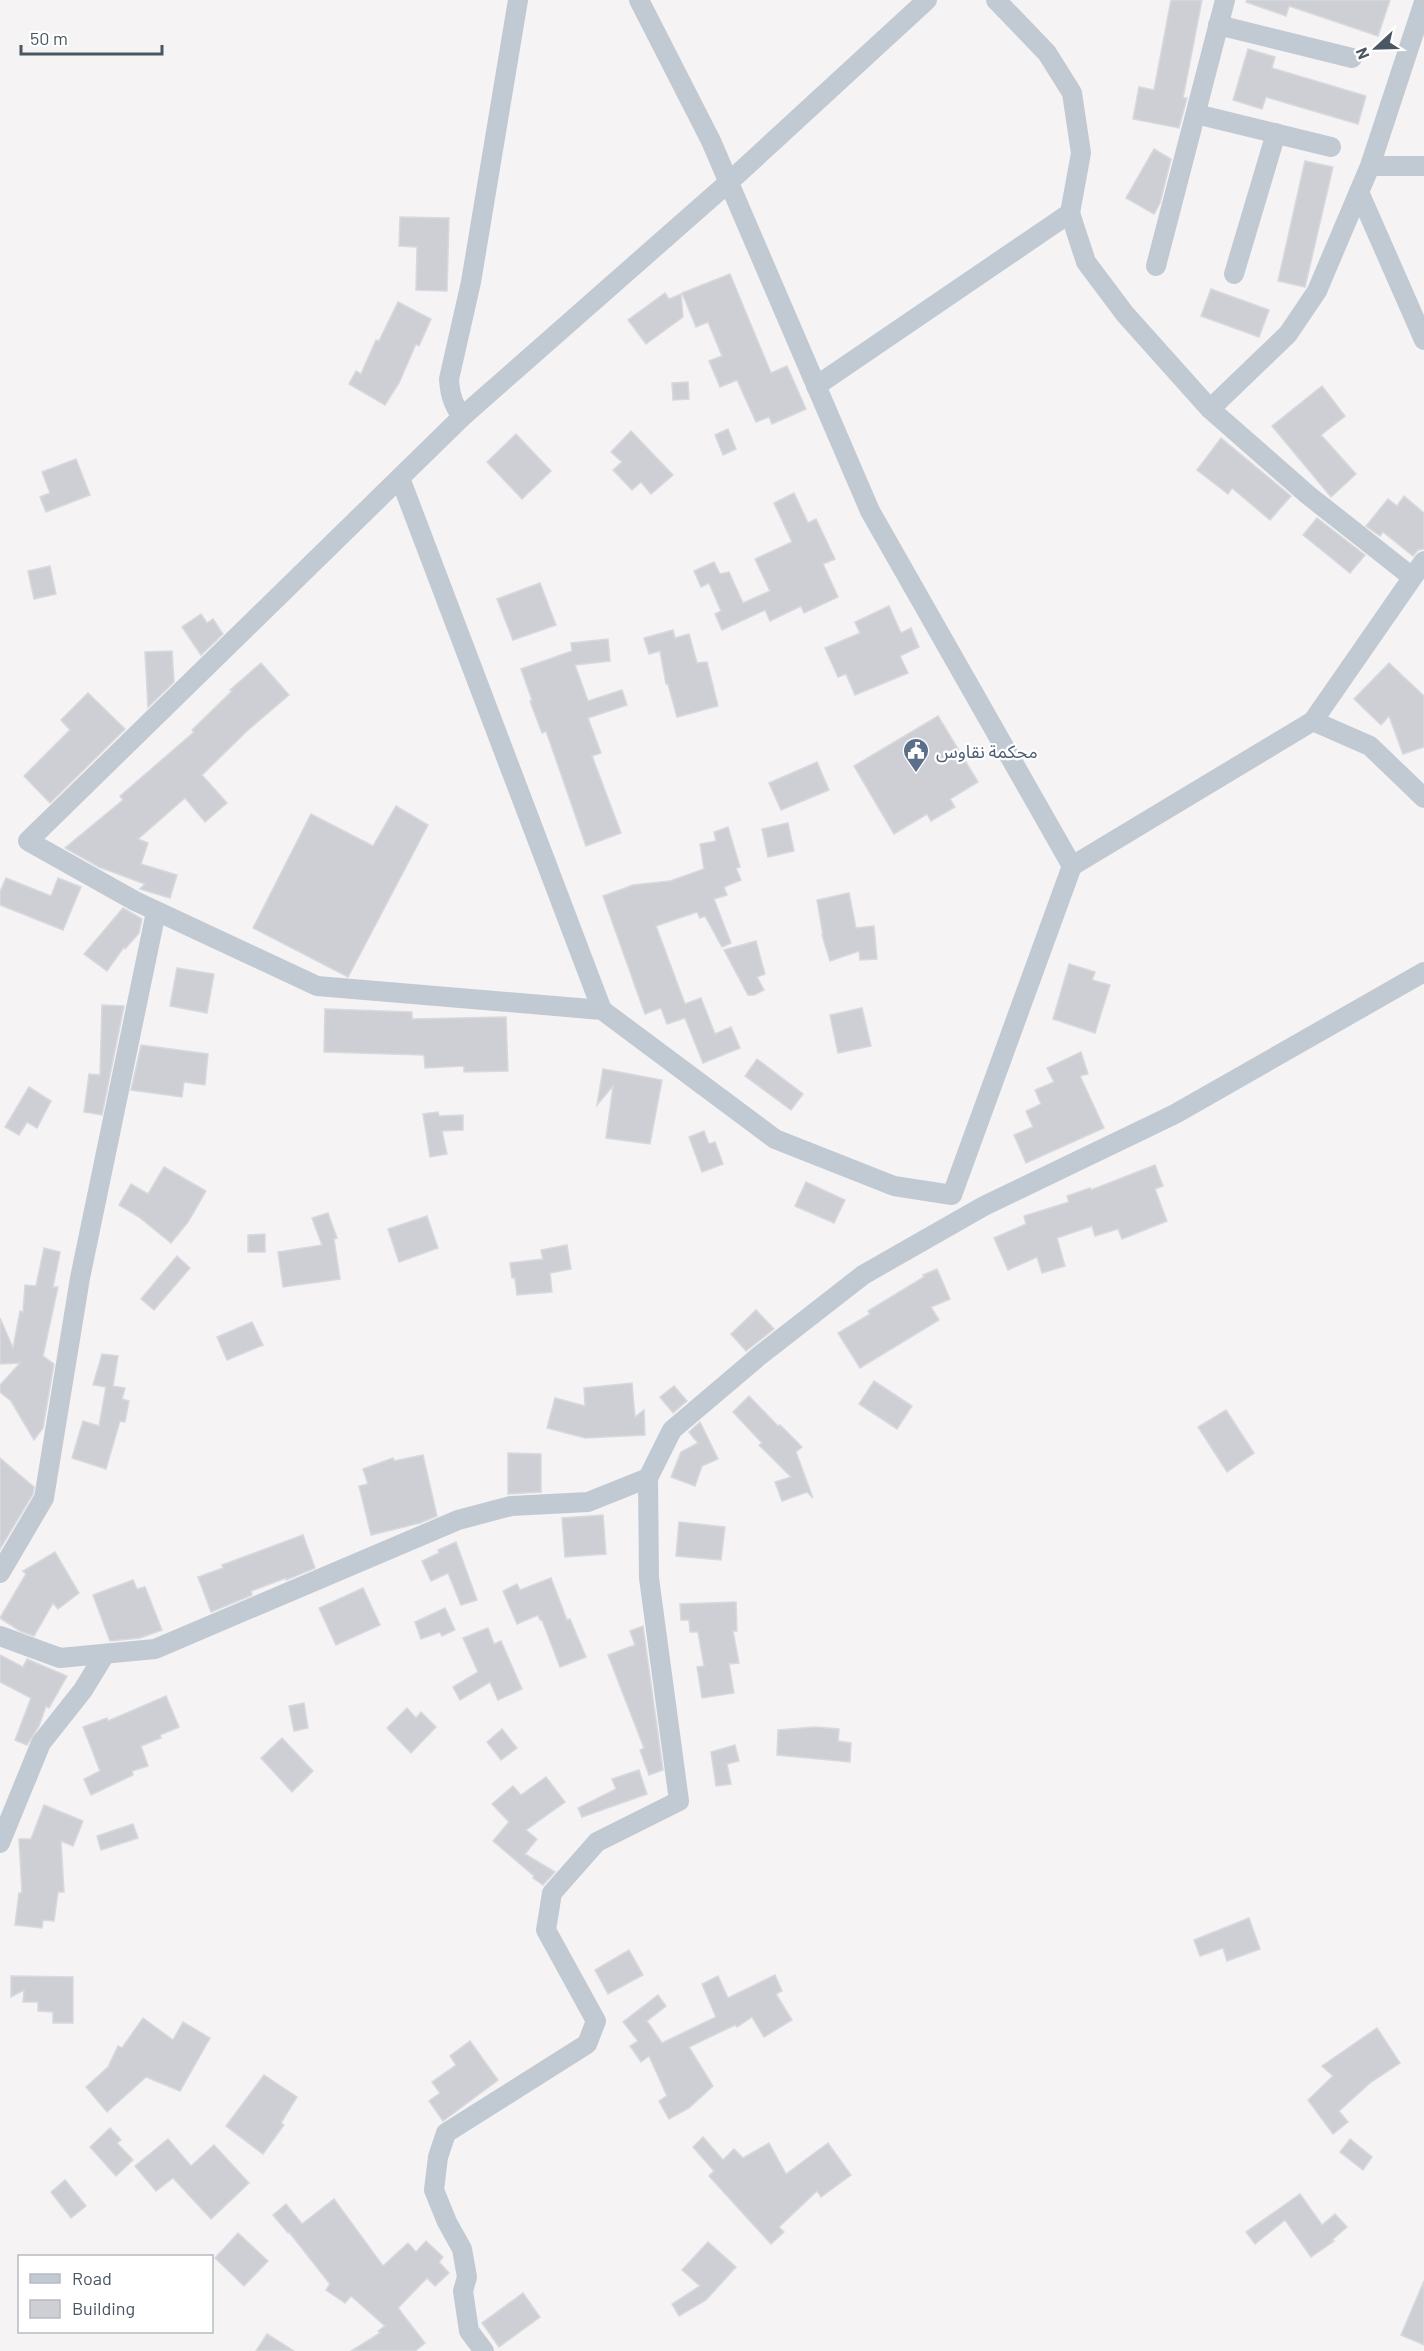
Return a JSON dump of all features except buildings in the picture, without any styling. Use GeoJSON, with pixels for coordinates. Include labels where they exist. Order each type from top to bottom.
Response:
{"type":"FeatureCollection","features":[{"type":"Feature","properties":{"kind":"street"},"geometry":{"type":"LineString","coordinates":[[462,417],[450,394],[449,379],[471,282],[518,0]]}},
{"type":"Feature","properties":{"kind":"street"},"geometry":{"type":"LineString","coordinates":[[639,0],[711,141],[870,512],[1072,866]]}},
{"type":"Feature","properties":{"kind":"street"},"geometry":{"type":"LineString","coordinates":[[927,0],[729,182],[462,417],[28,841],[156,912],[316,986],[602,1010],[775,1139],[894,1186],[952,1195],[984,1206]]}},
{"type":"Feature","properties":{"kind":"street"},"geometry":{"type":"LineString","coordinates":[[952,1195],[1072,866],[1313,721],[1418,569],[1308,495],[1210,409],[1125,315],[1086,262],[1070,213],[1081,153],[1072,93],[1047,53],[996,0]]}},
{"type":"Feature","properties":{"kind":"street"},"geometry":{"type":"LineString","coordinates":[[1156,266],[1225,0]]}},
{"type":"Feature","properties":{"kind":"street"},"geometry":{"type":"LineString","coordinates":[[1210,409],[1288,334],[1317,291],[1370,166],[1424,2]]}},
{"type":"Feature","properties":{"kind":"street"},"geometry":{"type":"LineString","coordinates":[[1218,25],[1352,58]]}},
{"type":"Feature","properties":{"kind":"street"},"geometry":{"type":"LineString","coordinates":[[1196,114],[1331,147]]}},
{"type":"Feature","properties":{"kind":"street"},"geometry":{"type":"LineString","coordinates":[[1234,273],[1276,133]]}},
{"type":"Feature","properties":{"kind":"street"},"geometry":{"type":"LineString","coordinates":[[1370,166],[1424,166]]}},
{"type":"Feature","properties":{"kind":"street"},"geometry":{"type":"LineString","coordinates":[[1359,192],[1424,340]]}},
{"type":"Feature","properties":{"kind":"street"},"geometry":{"type":"LineString","coordinates":[[816,386],[1070,213]]}},
{"type":"Feature","properties":{"kind":"street"},"geometry":{"type":"LineString","coordinates":[[400,478],[602,1010]]}},
{"type":"Feature","properties":{"kind":"street"},"geometry":{"type":"LineString","coordinates":[[1313,721],[1370,747],[1424,798]]}},
{"type":"Feature","properties":{"kind":"street"},"geometry":{"type":"LineString","coordinates":[[0,1573],[44,1498],[80,1278],[156,912]]}},
{"type":"Feature","properties":{"kind":"street"},"geometry":{"type":"LineString","coordinates":[[484,2351],[469,2331],[463,2291],[467,2277],[462,2248],[447,2222],[434,2190],[438,2157],[446,2133],[587,2044],[596,2021],[546,1930],[552,1893],[597,1842],[679,1801],[649,1578],[648,1478],[672,1430],[759,1356],[863,1275],[984,1206],[1175,1114],[1424,972]]}},
{"type":"Feature","properties":{"kind":"street"},"geometry":{"type":"LineString","coordinates":[[0,1636],[60,1658],[154,1648],[458,1520],[511,1506],[588,1502],[648,1478]]}},
{"type":"Feature","properties":{"kind":"street"},"geometry":{"type":"LineString","coordinates":[[0,1843],[42,1743],[83,1690],[105,1654]]}},
{"type":"Feature","properties":{"kind":"place","name":"محكمة نقاوس"},"geometry":{"type":"Point","coordinates":[916,774]}}]}
